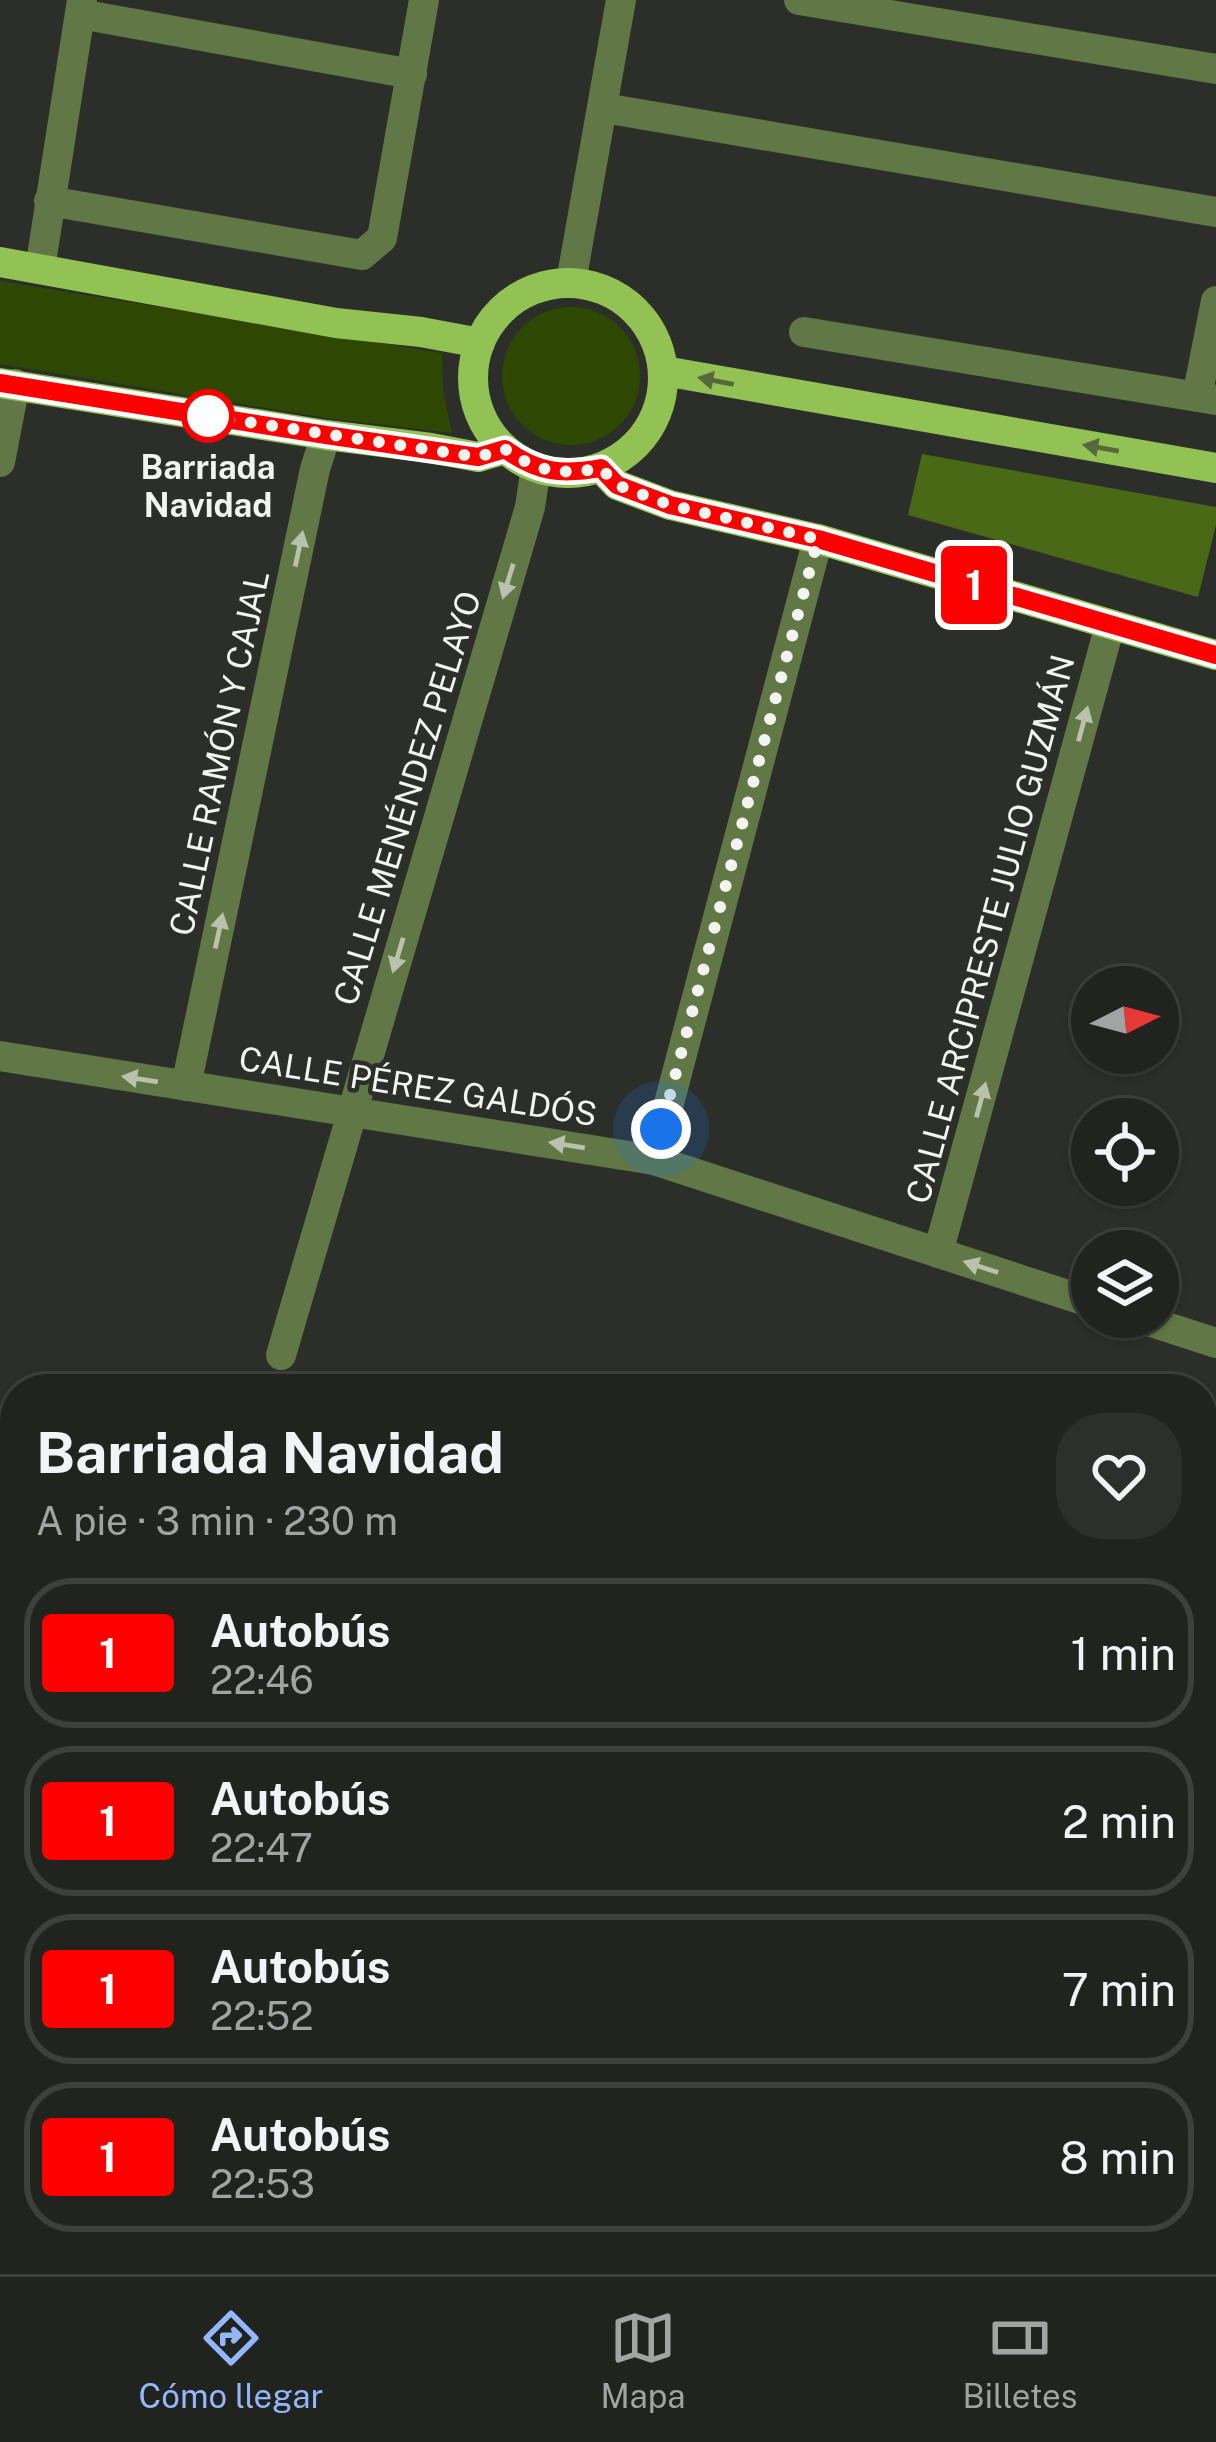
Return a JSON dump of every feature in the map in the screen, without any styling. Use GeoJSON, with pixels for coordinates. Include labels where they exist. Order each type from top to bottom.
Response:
{"type":"FeatureCollection","features":[{"type":"Feature","properties":{"kind":"main road"},"geometry":{"type":"LineString","coordinates":[[0,262],[336,323],[480,343]]}},
{"type":"Feature","properties":{"kind":"main road"},"geometry":{"type":"LineString","coordinates":[[571,282],[598,287],[624,300],[644,319],[658,344],[664,371],[661,402],[648,430],[628,453],[601,468],[568,474],[536,467],[505,449],[487,427],[476,400],[473,371],[480,343],[494,317],[516,298],[542,286],[571,282]]}},
{"type":"Feature","properties":{"kind":"main road"},"geometry":{"type":"LineString","coordinates":[[664,371],[1216,468]]}},
{"type":"Feature","properties":{"kind":"main road"},"geometry":{"type":"LineString","coordinates":[[8,383],[478,457],[505,449]]}},
{"type":"Feature","properties":{"kind":"main road"},"geometry":{"type":"LineString","coordinates":[[601,468],[617,485],[670,505],[818,539],[1216,655]]}},
{"type":"Feature","properties":{"kind":"street"},"geometry":{"type":"LineString","coordinates":[[49,201],[362,255],[382,238],[424,0]]}},
{"type":"Feature","properties":{"kind":"street"},"geometry":{"type":"LineString","coordinates":[[571,282],[621,0]]}},
{"type":"Feature","properties":{"kind":"street"},"geometry":{"type":"LineString","coordinates":[[800,0],[1216,69]]}},
{"type":"Feature","properties":{"kind":"street"},"geometry":{"type":"LineString","coordinates":[[40,268],[81,7],[412,74]]}},
{"type":"Feature","properties":{"kind":"street"},"geometry":{"type":"LineString","coordinates":[[604,108],[1216,212]]}},
{"type":"Feature","properties":{"kind":"street"},"geometry":{"type":"LineString","coordinates":[[804,332],[1207,399],[1216,302]]}},
{"type":"Feature","properties":{"kind":"street"},"geometry":{"type":"LineString","coordinates":[[0,462],[8,383]]}},
{"type":"Feature","properties":{"kind":"street","name":"CALLE RAMÓN Y CAJAL"},"geometry":{"type":"LineString","coordinates":[[186,1086],[315,469],[326,435]]}},
{"type":"Feature","properties":{"kind":"street","name":"CALLE MENÉNDEZ PELAYO"},"geometry":{"type":"LineString","coordinates":[[281,1355],[528,514],[536,467]]}},
{"type":"Feature","properties":{"kind":"street"},"geometry":{"type":"LineString","coordinates":[[653,1160],[818,539]]}},
{"type":"Feature","properties":{"kind":"street","name":"CALLE ARCIPRESTE JULIO GUZMÁN"},"geometry":{"type":"LineString","coordinates":[[938,1253],[1110,625]]}},
{"type":"Feature","properties":{"kind":"street","name":"CALLE PÉREZ GALDÓS"},"geometry":{"type":"LineString","coordinates":[[0,1056],[653,1160],[1071,1296]]}},
{"type":"Feature","properties":{"kind":"street"},"geometry":{"type":"LineString","coordinates":[[1179,1331],[1216,1343]]}},
{"type":"Feature","properties":{"kind":"green space"},"geometry":{"type":"Polygon","coordinates":[[[0,281],[442,353],[452,433],[326,418],[0,364],[0,281]]]}},
{"type":"Feature","properties":{"kind":"green space"},"geometry":{"type":"Polygon","coordinates":[[[571,307],[597,313],[619,328],[634,350],[640,376],[634,402],[619,424],[597,439],[571,445],[545,439],[523,424],[508,402],[502,376],[508,350],[523,328],[545,313],[571,307]]]}},
{"type":"Feature","properties":{"kind":"building"},"geometry":{"type":"Polygon","coordinates":[[[922,454],[1216,507],[1198,597],[908,515],[922,454]]]}},
{"type":"Feature","properties":{"kind":"bus line","name":"1"},"geometry":{"type":"LineString","coordinates":[[0,383],[478,457],[505,449],[536,467],[568,474],[601,468],[617,485],[670,505],[818,539],[1216,655]]}},
{"type":"Feature","properties":{"kind":"place","name":"Barriada Navidad"},"geometry":{"type":"Point","coordinates":[208,416]}},
{"type":"Feature","properties":{"kind":"route"},"geometry":{"type":"LineString","coordinates":[[208,416],[478,457],[505,449],[536,467],[568,474],[601,468],[617,485],[670,505],[818,539],[661,1129]]}}]}
